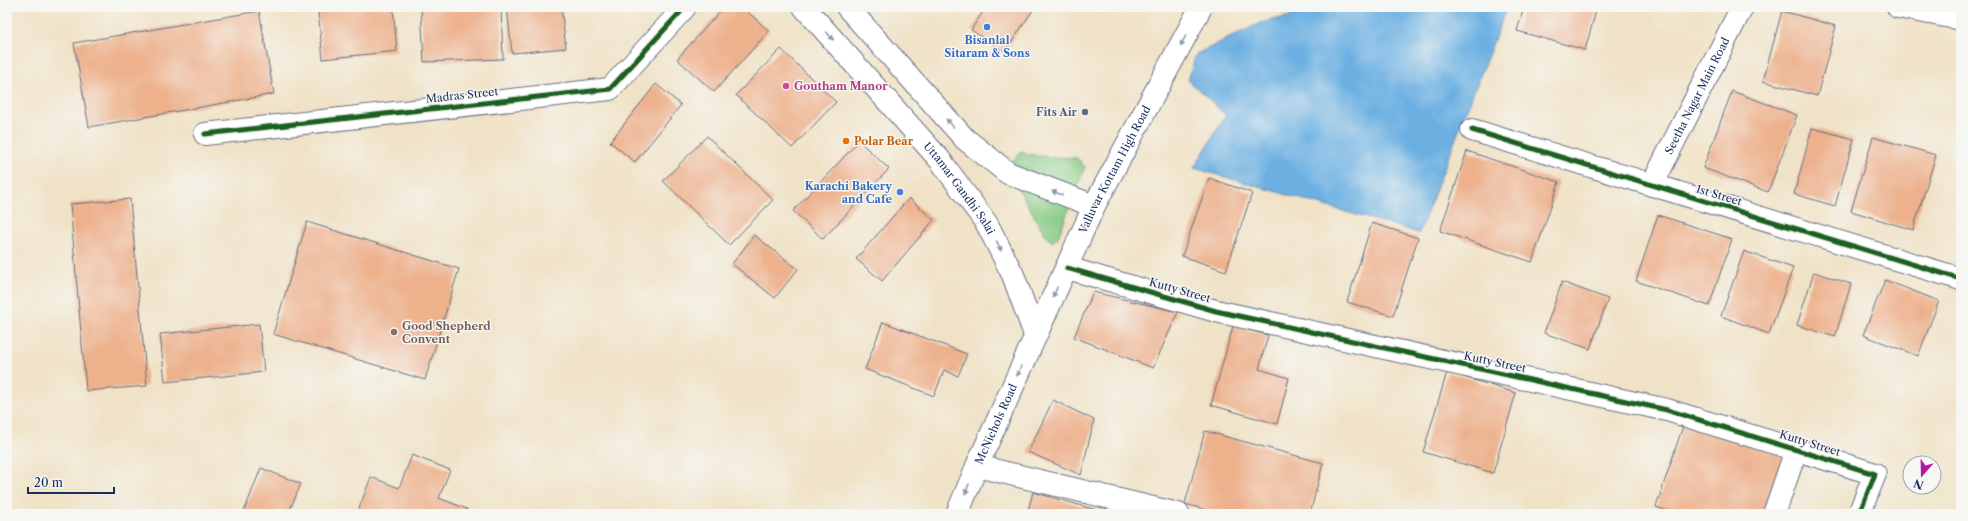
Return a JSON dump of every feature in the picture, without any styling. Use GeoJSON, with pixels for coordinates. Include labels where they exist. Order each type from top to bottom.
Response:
{"type":"FeatureCollection","features":[{"type":"Feature","properties":{"kind":"street","name":"Madras Street"},"geometry":{"type":"LineString","coordinates":[[205,134],[610,89],[685,7]]}},
{"type":"Feature","properties":{"kind":"street","name":"Uttamar Gandhi Salai"},"geometry":{"type":"LineString","coordinates":[[804,7],[940,160],[988,224],[1013,275],[1035,335]]}},
{"type":"Feature","properties":{"kind":"street"},"geometry":{"type":"LineString","coordinates":[[847,7],[965,139],[1008,173],[1094,206]]}},
{"type":"Feature","properties":{"kind":"street","name":"Valluvar Kottam High Road"},"geometry":{"type":"LineString","coordinates":[[1035,335],[1067,268],[1094,206],[1201,7]]}},
{"type":"Feature","properties":{"kind":"street","name":"Seetha Nagar Main Road"},"geometry":{"type":"LineString","coordinates":[[1652,185],[1742,7]]}},
{"type":"Feature","properties":{"kind":"street"},"geometry":{"type":"LineString","coordinates":[[1898,7],[1961,19]]}},
{"type":"Feature","properties":{"kind":"street","name":"1st Street"},"geometry":{"type":"LineString","coordinates":[[1472,130],[1961,279]]}},
{"type":"Feature","properties":{"kind":"street","name":"Kutty Street"},"geometry":{"type":"LineString","coordinates":[[1067,268],[1216,311],[1667,410],[1875,474],[1859,514]]}},
{"type":"Feature","properties":{"kind":"street","name":"McNichols Road"},"geometry":{"type":"LineString","coordinates":[[957,514],[976,466],[1035,335]]}},
{"type":"Feature","properties":{"kind":"street"},"geometry":{"type":"LineString","coordinates":[[1774,514],[1796,450]]}},
{"type":"Feature","properties":{"kind":"street"},"geometry":{"type":"LineString","coordinates":[[976,466],[1178,514]]}},
{"type":"Feature","properties":{"kind":"green space"},"geometry":{"type":"Polygon","coordinates":[[[1020,152],[1038,156],[1077,158],[1085,167],[1058,237],[1052,242],[1046,236],[1007,169],[1020,152]]]}},
{"type":"Feature","properties":{"kind":"water"},"geometry":{"type":"Polygon","coordinates":[[[1329,7],[1507,7],[1419,233],[1194,168],[1226,115],[1188,80],[1196,54],[1260,23],[1329,7]]]}},
{"type":"Feature","properties":{"kind":"building"},"geometry":{"type":"Polygon","coordinates":[[[364,7],[393,7],[397,51],[323,59],[318,12],[364,7]]]}},
{"type":"Feature","properties":{"kind":"building"},"geometry":{"type":"Polygon","coordinates":[[[421,7],[501,7],[503,59],[424,62],[421,7]]]}},
{"type":"Feature","properties":{"kind":"building"},"geometry":{"type":"Polygon","coordinates":[[[507,7],[561,7],[566,48],[512,53],[507,7]]]}},
{"type":"Feature","properties":{"kind":"building"},"geometry":{"type":"Polygon","coordinates":[[[724,7],[742,7],[769,31],[714,92],[677,59],[724,7]]]}},
{"type":"Feature","properties":{"kind":"building"},"geometry":{"type":"Polygon","coordinates":[[[986,7],[1035,7],[1005,52],[971,30],[986,7]]]}},
{"type":"Feature","properties":{"kind":"building"},"geometry":{"type":"Polygon","coordinates":[[[1524,7],[1597,7],[1585,50],[1517,31],[1524,7]]]}},
{"type":"Feature","properties":{"kind":"building"},"geometry":{"type":"Polygon","coordinates":[[[259,11],[274,94],[89,127],[74,43],[259,11]]]}},
{"type":"Feature","properties":{"kind":"building"},"geometry":{"type":"Polygon","coordinates":[[[1782,11],[1836,26],[1817,96],[1763,81],[1782,11]]]}},
{"type":"Feature","properties":{"kind":"building"},"geometry":{"type":"Polygon","coordinates":[[[781,49],[836,102],[792,148],[736,95],[781,49]]]}},
{"type":"Feature","properties":{"kind":"building"},"geometry":{"type":"Polygon","coordinates":[[[656,84],[681,105],[635,162],[610,142],[656,84]]]}},
{"type":"Feature","properties":{"kind":"building"},"geometry":{"type":"Polygon","coordinates":[[[1732,91],[1797,115],[1768,192],[1703,168],[1732,91]]]}},
{"type":"Feature","properties":{"kind":"building"},"geometry":{"type":"Polygon","coordinates":[[[1812,128],[1854,139],[1835,206],[1794,194],[1812,128]]]}},
{"type":"Feature","properties":{"kind":"building"},"geometry":{"type":"Polygon","coordinates":[[[707,136],[773,200],[729,245],[663,181],[707,136]]]}},
{"type":"Feature","properties":{"kind":"building"},"geometry":{"type":"Polygon","coordinates":[[[1873,137],[1936,155],[1913,230],[1851,211],[1873,137]]]}},
{"type":"Feature","properties":{"kind":"building"},"geometry":{"type":"Polygon","coordinates":[[[859,141],[889,169],[823,239],[793,211],[859,141]]]}},
{"type":"Feature","properties":{"kind":"building"},"geometry":{"type":"Polygon","coordinates":[[[1467,151],[1559,182],[1532,262],[1440,231],[1467,151]]]}},
{"type":"Feature","properties":{"kind":"building"},"geometry":{"type":"Polygon","coordinates":[[[1209,178],[1252,193],[1226,271],[1182,256],[1209,178]]]}},
{"type":"Feature","properties":{"kind":"building"},"geometry":{"type":"Polygon","coordinates":[[[909,198],[934,220],[882,281],[856,259],[909,198]]]}},
{"type":"Feature","properties":{"kind":"building"},"geometry":{"type":"Polygon","coordinates":[[[130,199],[147,386],[86,391],[70,204],[130,199]]]}},
{"type":"Feature","properties":{"kind":"building"},"geometry":{"type":"Polygon","coordinates":[[[1658,215],[1732,239],[1709,306],[1636,281],[1658,215]]]}},
{"type":"Feature","properties":{"kind":"building"},"geometry":{"type":"Polygon","coordinates":[[[307,222],[459,269],[425,380],[273,334],[307,222]]]}},
{"type":"Feature","properties":{"kind":"building"},"geometry":{"type":"Polygon","coordinates":[[[1372,223],[1418,238],[1393,316],[1347,302],[1372,223]]]}},
{"type":"Feature","properties":{"kind":"building"},"geometry":{"type":"Polygon","coordinates":[[[754,235],[798,269],[775,298],[732,264],[754,235]]]}},
{"type":"Feature","properties":{"kind":"building"},"geometry":{"type":"Polygon","coordinates":[[[1744,251],[1793,268],[1769,334],[1721,316],[1744,251]]]}},
{"type":"Feature","properties":{"kind":"building"},"geometry":{"type":"Polygon","coordinates":[[[1814,272],[1851,284],[1835,337],[1797,325],[1814,272]]]}},
{"type":"Feature","properties":{"kind":"building"},"geometry":{"type":"Polygon","coordinates":[[[1885,280],[1939,301],[1918,356],[1863,335],[1885,280]]]}},
{"type":"Feature","properties":{"kind":"building"},"geometry":{"type":"Polygon","coordinates":[[[1562,282],[1608,299],[1590,349],[1544,333],[1562,282]]]}},
{"type":"Feature","properties":{"kind":"building"},"geometry":{"type":"Polygon","coordinates":[[[1093,292],[1178,312],[1153,368],[1074,337],[1093,292]]]}},
{"type":"Feature","properties":{"kind":"building"},"geometry":{"type":"Polygon","coordinates":[[[883,322],[967,354],[958,376],[944,370],[934,396],[865,369],[883,322]]]}},
{"type":"Feature","properties":{"kind":"building"},"geometry":{"type":"Polygon","coordinates":[[[259,324],[264,372],[165,382],[160,334],[259,324]]]}},
{"type":"Feature","properties":{"kind":"building"},"geometry":{"type":"Polygon","coordinates":[[[1233,326],[1268,335],[1259,369],[1289,378],[1277,424],[1211,405],[1233,326]]]}},
{"type":"Feature","properties":{"kind":"building"},"geometry":{"type":"Polygon","coordinates":[[[1447,372],[1516,393],[1493,473],[1423,452],[1447,372]]]}},
{"type":"Feature","properties":{"kind":"building"},"geometry":{"type":"Polygon","coordinates":[[[1053,400],[1094,420],[1081,475],[1028,452],[1053,400]]]}},
{"type":"Feature","properties":{"kind":"building"},"geometry":{"type":"Polygon","coordinates":[[[1684,423],[1785,456],[1766,514],[1678,514],[1656,507],[1684,423]]]}},
{"type":"Feature","properties":{"kind":"building"},"geometry":{"type":"Polygon","coordinates":[[[1205,431],[1323,463],[1310,514],[1221,514],[1185,504],[1205,431]]]}},
{"type":"Feature","properties":{"kind":"building"},"geometry":{"type":"Polygon","coordinates":[[[412,455],[450,470],[439,498],[467,509],[465,514],[357,514],[371,477],[399,488],[412,455]]]}},
{"type":"Feature","properties":{"kind":"building"},"geometry":{"type":"Polygon","coordinates":[[[261,468],[301,484],[288,514],[243,514],[261,468]]]}},
{"type":"Feature","properties":{"kind":"building"},"geometry":{"type":"Polygon","coordinates":[[[1033,492],[1100,511],[1099,514],[1027,514],[1033,492]]]}},
{"type":"Feature","properties":{"kind":"cycle path"},"geometry":{"type":"LineString","coordinates":[[205,134],[610,89],[685,7]]}},
{"type":"Feature","properties":{"kind":"cycle path"},"geometry":{"type":"LineString","coordinates":[[1472,130],[1961,279]]}},
{"type":"Feature","properties":{"kind":"cycle path"},"geometry":{"type":"LineString","coordinates":[[1067,268],[1216,311],[1667,410],[1875,474],[1859,514]]}},
{"type":"Feature","properties":{"kind":"place","name":"Bisanlal Sitaram & Sons"},"geometry":{"type":"Point","coordinates":[987,27]}},
{"type":"Feature","properties":{"kind":"place","name":"Goutham Manor"},"geometry":{"type":"Point","coordinates":[786,86]}},
{"type":"Feature","properties":{"kind":"place","name":"Fits Air"},"geometry":{"type":"Point","coordinates":[1085,112]}},
{"type":"Feature","properties":{"kind":"place","name":"Polar Bear"},"geometry":{"type":"Point","coordinates":[846,141]}},
{"type":"Feature","properties":{"kind":"place","name":"Karachi Bakery and Cafe"},"geometry":{"type":"Point","coordinates":[900,192]}},
{"type":"Feature","properties":{"kind":"place","name":"Good Shepherd Convent"},"geometry":{"type":"Point","coordinates":[394,332]}}]}
